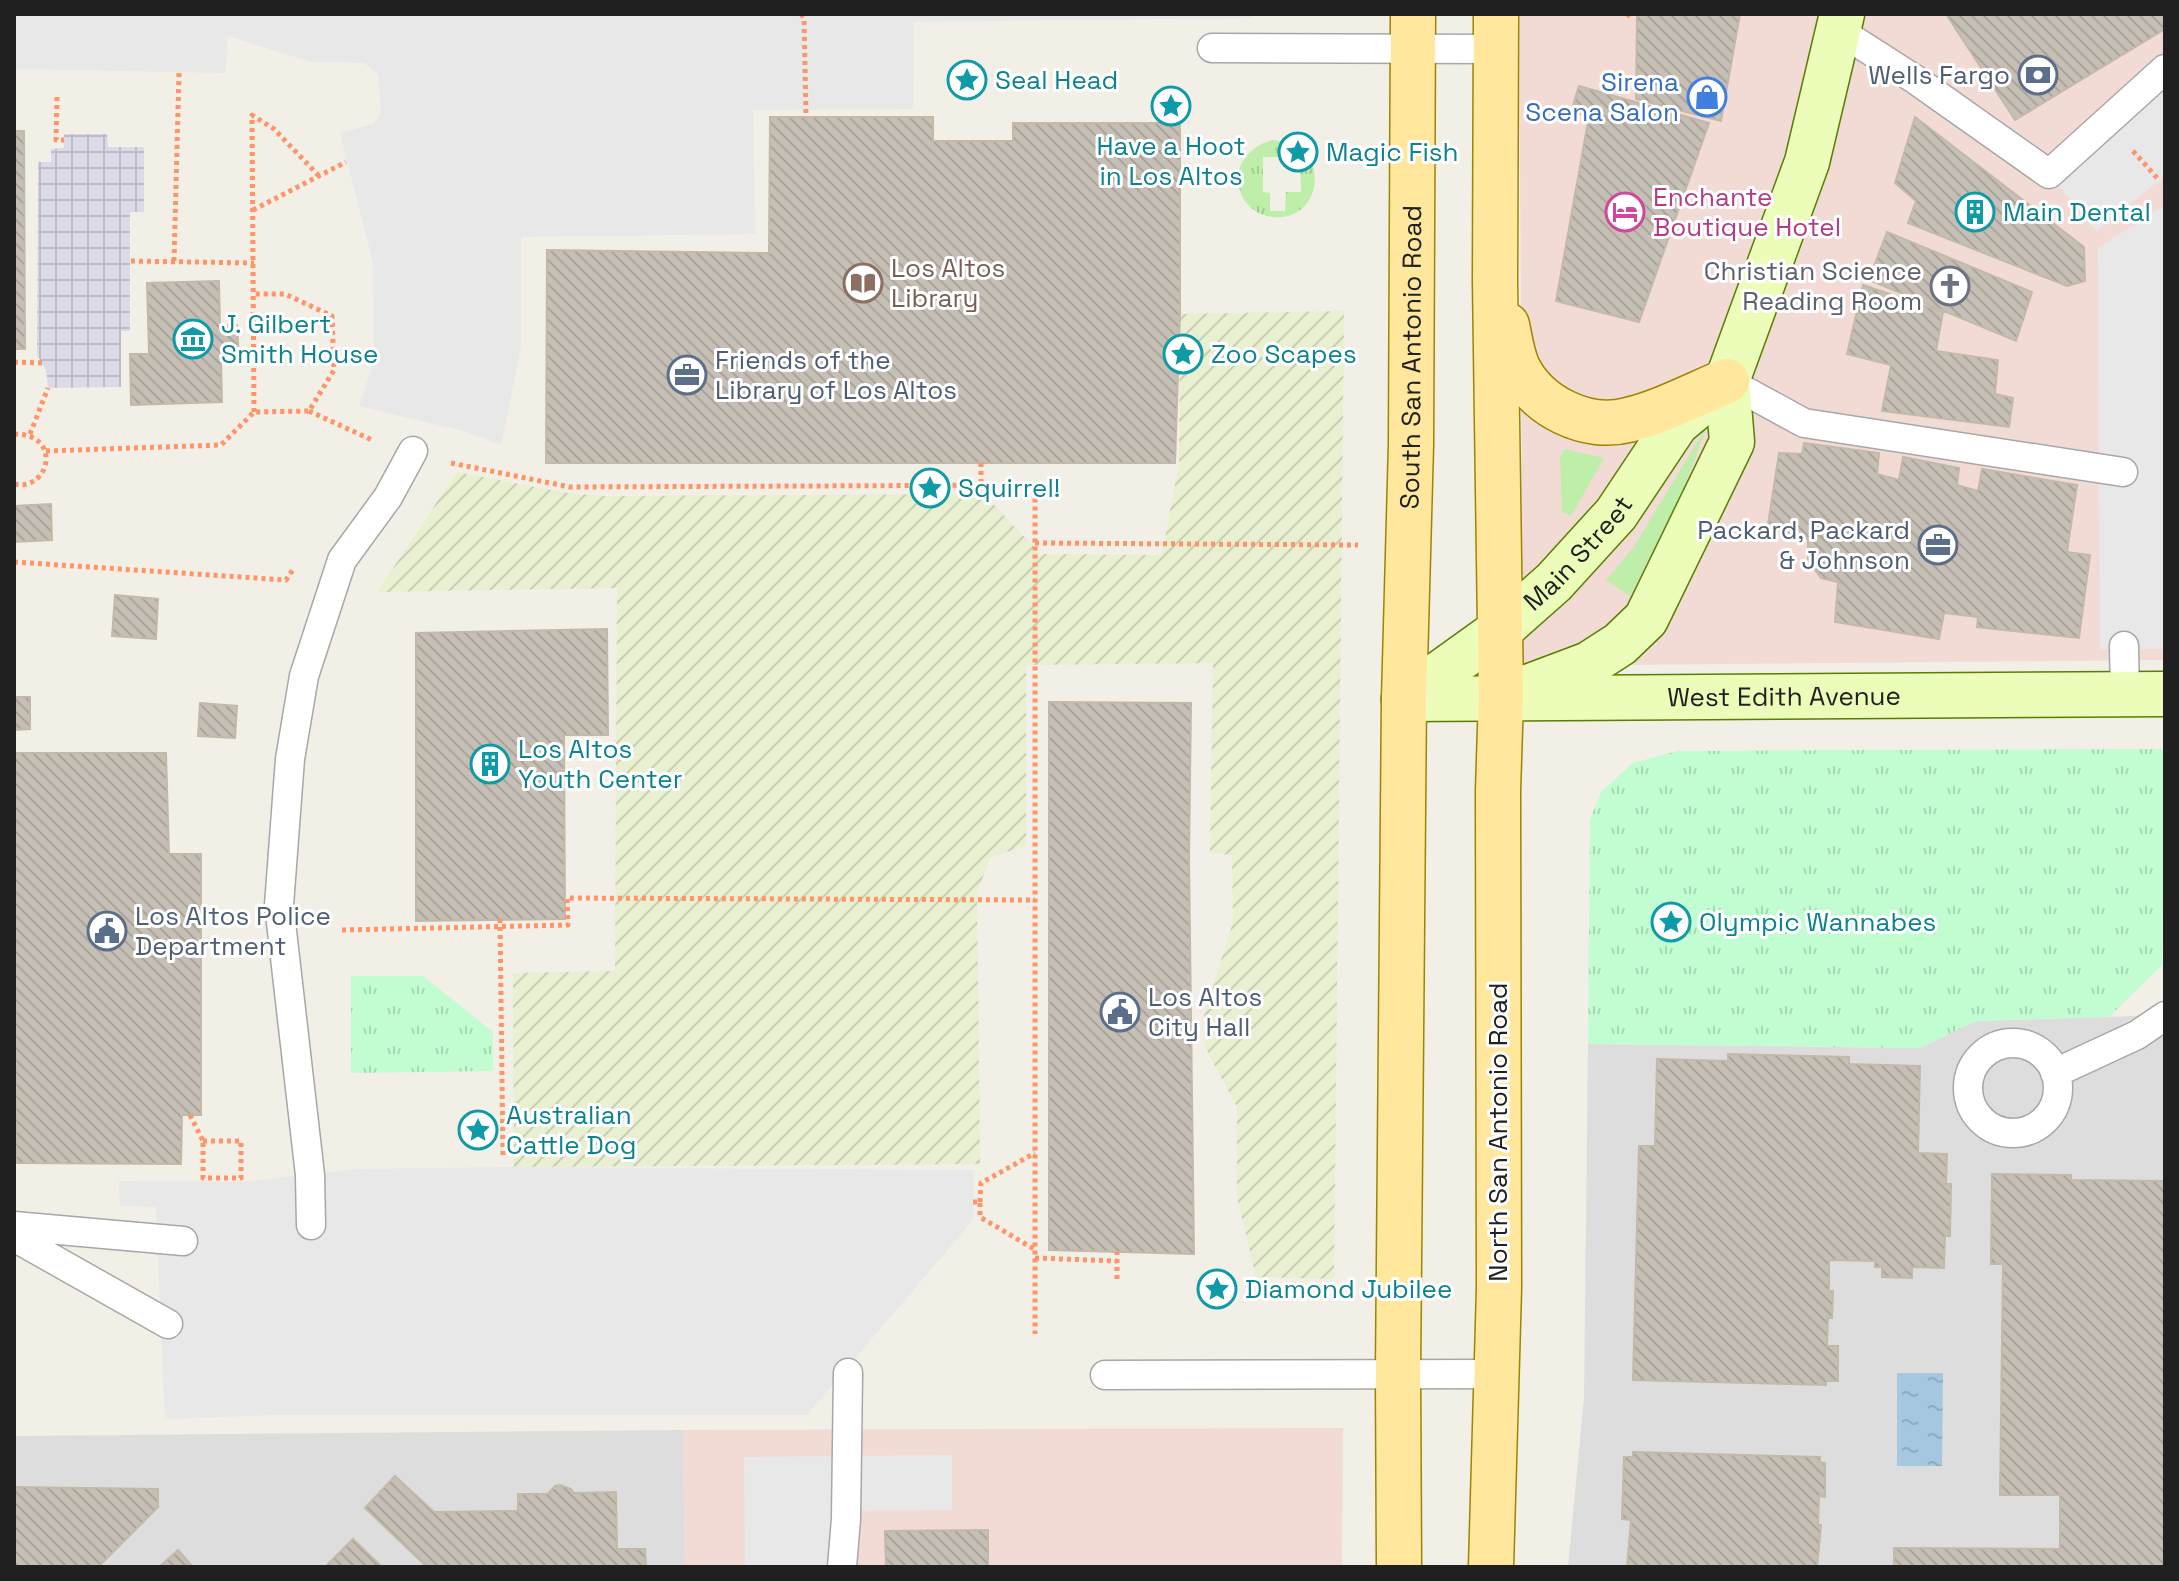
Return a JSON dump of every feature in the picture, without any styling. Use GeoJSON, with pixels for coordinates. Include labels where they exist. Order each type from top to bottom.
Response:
{"type":"FeatureCollection","features":[{"type":"Feature","properties":{"kind":"main road","name":"South San Antonio Road"},"geometry":{"type":"LineString","coordinates":[[1404,699],[1411,445],[1412,32]]}},
{"type":"Feature","properties":{"kind":"main road"},"geometry":{"type":"LineString","coordinates":[[1496,32],[1495,281],[1501,697]]}},
{"type":"Feature","properties":{"kind":"main road"},"geometry":{"type":"LineString","coordinates":[[1495,281],[1517,366],[1533,390],[1576,417],[1601,423],[1626,421],[1727,381]]}},
{"type":"Feature","properties":{"kind":"main road","name":"North San Antonio Road"},"geometry":{"type":"LineString","coordinates":[[1491,1567],[1499,1288],[1498,791],[1501,697]]}},
{"type":"Feature","properties":{"kind":"main road"},"geometry":{"type":"LineString","coordinates":[[1399,1567],[1404,699]]}},
{"type":"Feature","properties":{"kind":"street","name":"Main Street"},"geometry":{"type":"LineString","coordinates":[[1501,697],[1589,664],[1620,644],[1646,619],[1732,442],[1727,381],[1807,162],[1840,22]]}},
{"type":"Feature","properties":{"kind":"street","name":"Main Street"},"geometry":{"type":"LineString","coordinates":[[1404,699],[1500,630],[1588,547],[1616,514],[1676,424],[1727,381]]}},
{"type":"Feature","properties":{"kind":"street","name":"West Edith Avenue"},"geometry":{"type":"LineString","coordinates":[[1404,699],[2145,694]]}},
{"type":"Feature","properties":{"kind":"lane"},"geometry":{"type":"LineString","coordinates":[[1840,22],[2049,174],[2165,69]]}},
{"type":"Feature","properties":{"kind":"lane"},"geometry":{"type":"LineString","coordinates":[[1212,48],[1412,32],[1496,32]]}},
{"type":"Feature","properties":{"kind":"lane"},"geometry":{"type":"LineString","coordinates":[[1727,381],[1804,423],[2123,472]]}},
{"type":"Feature","properties":{"kind":"lane"},"geometry":{"type":"LineString","coordinates":[[311,1225],[310,1175],[279,905],[290,759],[304,676],[342,560],[388,497],[413,451]]}},
{"type":"Feature","properties":{"kind":"lane"},"geometry":{"type":"LineString","coordinates":[[2124,646],[2145,694]]}},
{"type":"Feature","properties":{"kind":"lane"},"geometry":{"type":"LineString","coordinates":[[2055,1073],[2137,1035],[2165,1016]]}},
{"type":"Feature","properties":{"kind":"lane"},"geometry":{"type":"LineString","coordinates":[[14,1226],[183,1241]]}},
{"type":"Feature","properties":{"kind":"lane"},"geometry":{"type":"LineString","coordinates":[[14,1237],[168,1324]]}},
{"type":"Feature","properties":{"kind":"lane"},"geometry":{"type":"LineString","coordinates":[[842,1567],[846,1519],[848,1373]]}},
{"type":"Feature","properties":{"kind":"lane"},"geometry":{"type":"LineString","coordinates":[[1105,1375],[1496,1374]]}},
{"type":"Feature","properties":{"kind":"path"},"geometry":{"type":"LineString","coordinates":[[801,14],[806,43],[806,116]]}},
{"type":"Feature","properties":{"kind":"path"},"geometry":{"type":"LineString","coordinates":[[174,261],[179,72]]}},
{"type":"Feature","properties":{"kind":"path"},"geometry":{"type":"LineString","coordinates":[[57,97],[56,140],[64,140]]}},
{"type":"Feature","properties":{"kind":"path"},"geometry":{"type":"LineString","coordinates":[[254,412],[252,115],[274,129],[319,176]]}},
{"type":"Feature","properties":{"kind":"path"},"geometry":{"type":"LineString","coordinates":[[253,210],[346,162]]}},
{"type":"Feature","properties":{"kind":"path"},"geometry":{"type":"LineString","coordinates":[[131,261],[254,263]]}},
{"type":"Feature","properties":{"kind":"path"},"geometry":{"type":"LineString","coordinates":[[254,294],[285,294],[332,316],[334,370],[309,411]]}},
{"type":"Feature","properties":{"kind":"path"},"geometry":{"type":"LineString","coordinates":[[14,362],[42,363]]}},
{"type":"Feature","properties":{"kind":"path"},"geometry":{"type":"LineString","coordinates":[[30,434],[48,388]]}},
{"type":"Feature","properties":{"kind":"path"},"geometry":{"type":"LineString","coordinates":[[46,451],[221,445],[254,412],[309,411],[380,443],[451,463],[570,487],[1035,485],[1035,1334]]}},
{"type":"Feature","properties":{"kind":"path"},"geometry":{"type":"LineString","coordinates":[[14,434],[30,434],[46,451],[46,468],[36,481],[19,486],[14,484]]}},
{"type":"Feature","properties":{"kind":"path"},"geometry":{"type":"LineString","coordinates":[[981,463],[981,485]]}},
{"type":"Feature","properties":{"kind":"path"},"geometry":{"type":"LineString","coordinates":[[1035,543],[1358,545]]}},
{"type":"Feature","properties":{"kind":"path"},"geometry":{"type":"LineString","coordinates":[[14,562],[286,580],[295,567]]}},
{"type":"Feature","properties":{"kind":"path"},"geometry":{"type":"LineString","coordinates":[[342,930],[568,925],[567,898],[1035,900]]}},
{"type":"Feature","properties":{"kind":"path"},"geometry":{"type":"LineString","coordinates":[[500,919],[503,1158]]}},
{"type":"Feature","properties":{"kind":"path"},"geometry":{"type":"LineString","coordinates":[[190,1115],[203,1141],[203,1178],[241,1178],[241,1141],[203,1141]]}},
{"type":"Feature","properties":{"kind":"path"},"geometry":{"type":"LineString","coordinates":[[1035,1153],[981,1183],[977,1202],[980,1217],[1035,1250]]}},
{"type":"Feature","properties":{"kind":"path"},"geometry":{"type":"LineString","coordinates":[[1117,1252],[1117,1279]]}},
{"type":"Feature","properties":{"kind":"path"},"geometry":{"type":"LineString","coordinates":[[1035,1258],[1117,1261]]}},
{"type":"Feature","properties":{"kind":"shaded area"},"geometry":{"type":"Polygon","coordinates":[[[14,14],[1251,14],[1251,18],[914,22],[913,109],[753,110],[755,234],[521,237],[521,346],[501,445],[467,432],[359,406],[374,362],[373,263],[340,133],[373,124],[381,113],[378,74],[364,63],[311,62],[228,36],[225,73],[14,69],[14,14]]]}},
{"type":"Feature","properties":{"kind":"shaded area"},"geometry":{"type":"Polygon","coordinates":[[[1519,14],[2165,14],[2165,660],[1523,666],[1519,14]]]}},
{"type":"Feature","properties":{"kind":"shaded area"},"geometry":{"type":"Polygon","coordinates":[[[2165,69],[2165,176],[2096,231],[2049,174],[2165,69]]]}},
{"type":"Feature","properties":{"kind":"shaded area"},"geometry":{"type":"Polygon","coordinates":[[[64,134],[107,134],[108,147],[144,147],[144,212],[130,212],[130,331],[121,331],[121,387],[48,388],[46,370],[37,355],[38,162],[51,162],[51,149],[64,148],[64,134]]]}},
{"type":"Feature","properties":{"kind":"shaded area"},"geometry":{"type":"Polygon","coordinates":[[[2165,205],[2165,649],[2100,649],[2098,248],[2165,205]]]}},
{"type":"Feature","properties":{"kind":"shaded area"},"geometry":{"type":"Polygon","coordinates":[[[2165,1015],[2165,1567],[1568,1567],[1584,1397],[1588,1044],[1920,1048],[1976,1021],[2165,1015]]]}},
{"type":"Feature","properties":{"kind":"shaded area"},"geometry":{"type":"Polygon","coordinates":[[[356,1169],[974,1170],[973,1220],[807,1415],[276,1415],[165,1419],[156,1207],[120,1206],[119,1181],[243,1182],[356,1169]]]}},
{"type":"Feature","properties":{"kind":"shaded area"},"geometry":{"type":"Polygon","coordinates":[[[1343,1428],[1342,1567],[685,1567],[683,1430],[1343,1428]]]}},
{"type":"Feature","properties":{"kind":"shaded area"},"geometry":{"type":"Polygon","coordinates":[[[683,1430],[685,1567],[14,1567],[14,1436],[683,1430]]]}},
{"type":"Feature","properties":{"kind":"shaded area"},"geometry":{"type":"Polygon","coordinates":[[[952,1455],[952,1510],[843,1511],[844,1567],[745,1567],[744,1457],[952,1455]]]}},
{"type":"Feature","properties":{"kind":"green space"},"geometry":{"type":"Polygon","coordinates":[[[1272,140],[1292,145],[1306,155],[1313,168],[1315,182],[1311,196],[1302,208],[1289,216],[1263,215],[1242,196],[1238,177],[1243,161],[1263,143],[1272,140]],[[1263,157],[1263,192],[1270,193],[1270,211],[1285,211],[1286,192],[1301,192],[1300,157],[1263,157]]]}},
{"type":"Feature","properties":{"kind":"green space"},"geometry":{"type":"Polygon","coordinates":[[[1344,311],[1334,1279],[1256,1277],[1237,1197],[1237,1107],[1205,1047],[1204,1015],[1233,922],[1232,855],[1210,853],[1213,663],[1026,665],[1026,845],[990,858],[977,893],[980,1164],[514,1167],[513,973],[615,971],[617,588],[377,592],[457,472],[566,493],[605,496],[984,494],[1040,554],[1162,555],[1179,463],[1180,314],[1344,311]]]}},
{"type":"Feature","properties":{"kind":"green space"},"geometry":{"type":"Polygon","coordinates":[[[1708,424],[1681,495],[1630,596],[1606,580],[1633,548],[1708,424]]]}},
{"type":"Feature","properties":{"kind":"green space"},"geometry":{"type":"Polygon","coordinates":[[[1565,449],[1604,458],[1571,516],[1562,512],[1560,457],[1565,449]]]}},
{"type":"Feature","properties":{"kind":"green space"},"geometry":{"type":"Polygon","coordinates":[[[2165,749],[2162,965],[2109,1017],[1976,1021],[1920,1048],[1588,1044],[1590,820],[1601,792],[1633,763],[1677,751],[2165,749]]]}},
{"type":"Feature","properties":{"kind":"green space"},"geometry":{"type":"Polygon","coordinates":[[[351,976],[423,976],[493,1032],[493,1071],[351,1073],[351,976]]]}},
{"type":"Feature","properties":{"kind":"water"},"geometry":{"type":"Polygon","coordinates":[[[1897,1373],[1943,1373],[1942,1466],[1897,1466],[1897,1373]]]}},
{"type":"Feature","properties":{"kind":"building"},"geometry":{"type":"Polygon","coordinates":[[[1637,14],[1740,14],[1721,121],[1636,99],[1637,14]]]}},
{"type":"Feature","properties":{"kind":"building","name":"Wells Fargo"},"geometry":{"type":"Polygon","coordinates":[[[1946,14],[2165,14],[2165,29],[2015,120],[1946,14]]]}},
{"type":"Feature","properties":{"kind":"building","name":"Enchante Boutique Hotel"},"geometry":{"type":"Polygon","coordinates":[[[1579,86],[1709,123],[1639,322],[1556,301],[1589,116],[1571,112],[1579,86]]]}},
{"type":"Feature","properties":{"kind":"building","name":"Los Altos Library"},"geometry":{"type":"Polygon","coordinates":[[[770,117],[933,117],[933,141],[1013,141],[1013,123],[1180,123],[1180,314],[1175,463],[546,463],[547,250],[769,253],[770,117]]]}},
{"type":"Feature","properties":{"kind":"building","name":"Main Dental"},"geometry":{"type":"Polygon","coordinates":[[[1915,117],[2084,247],[2085,281],[2067,286],[1908,223],[1916,201],[1895,183],[1915,117]]]}},
{"type":"Feature","properties":{"kind":"building"},"geometry":{"type":"Polygon","coordinates":[[[14,131],[24,131],[25,349],[14,349],[14,131]]]}},
{"type":"Feature","properties":{"kind":"building","name":"Christian Science Reading Room"},"geometry":{"type":"Polygon","coordinates":[[[1887,232],[2032,292],[2016,341],[1869,280],[1887,232]]]}},
{"type":"Feature","properties":{"kind":"building","name":"J. Gilbert Smith House"},"geometry":{"type":"Polygon","coordinates":[[[219,281],[220,325],[237,325],[239,359],[221,360],[222,402],[131,405],[130,354],[149,354],[147,283],[219,281]]]}},
{"type":"Feature","properties":{"kind":"building"},"geometry":{"type":"Polygon","coordinates":[[[1863,285],[1943,312],[1936,351],[1998,360],[1995,394],[2013,398],[2009,427],[1882,411],[1891,365],[1847,354],[1863,285]]]}},
{"type":"Feature","properties":{"kind":"building","name":"Packard, Packard & Johnson"},"geometry":{"type":"Polygon","coordinates":[[[1804,443],[1879,453],[1877,474],[1899,480],[1903,457],[1959,468],[1957,485],[1978,491],[1982,469],[2077,485],[2067,552],[2090,555],[2079,638],[1977,627],[1978,617],[1944,613],[1939,639],[1835,622],[1838,582],[1821,578],[1808,560],[1808,538],[1767,531],[1779,453],[1802,454],[1804,443]]]}},
{"type":"Feature","properties":{"kind":"building"},"geometry":{"type":"Polygon","coordinates":[[[51,504],[52,540],[14,542],[14,506],[51,504]]]}},
{"type":"Feature","properties":{"kind":"building"},"geometry":{"type":"Polygon","coordinates":[[[115,595],[158,599],[156,639],[112,636],[115,595]]]}},
{"type":"Feature","properties":{"kind":"building","name":"Los Altos Youth Center"},"geometry":{"type":"Polygon","coordinates":[[[607,629],[608,735],[564,735],[565,919],[416,921],[416,633],[607,629]]]}},
{"type":"Feature","properties":{"kind":"building"},"geometry":{"type":"Polygon","coordinates":[[[14,697],[30,697],[30,729],[14,730],[14,697]]]}},
{"type":"Feature","properties":{"kind":"building","name":"Los Altos City Hall"},"geometry":{"type":"Polygon","coordinates":[[[1049,702],[1191,703],[1189,858],[1194,1254],[1049,1250],[1049,702]]]}},
{"type":"Feature","properties":{"kind":"building"},"geometry":{"type":"Polygon","coordinates":[[[200,703],[237,706],[235,738],[198,736],[200,703]]]}},
{"type":"Feature","properties":{"kind":"building","name":"Los Altos Police Department"},"geometry":{"type":"Polygon","coordinates":[[[14,753],[166,753],[169,854],[201,854],[201,1115],[182,1115],[181,1164],[16,1163],[14,753]]]}},
{"type":"Feature","properties":{"kind":"building"},"geometry":{"type":"Polygon","coordinates":[[[1728,1054],[1849,1057],[1849,1064],[1920,1066],[1918,1153],[1947,1154],[1946,1184],[1951,1184],[1950,1236],[1945,1236],[1944,1268],[1912,1267],[1912,1278],[1882,1277],[1882,1267],[1875,1267],[1875,1261],[1829,1260],[1829,1291],[1833,1291],[1827,1346],[1838,1346],[1838,1381],[1826,1381],[1826,1385],[1633,1380],[1639,1146],[1655,1146],[1657,1059],[1728,1061],[1728,1054]]]}},
{"type":"Feature","properties":{"kind":"building"},"geometry":{"type":"Polygon","coordinates":[[[1992,1174],[2071,1175],[2071,1180],[2165,1181],[2165,1567],[1894,1567],[1894,1548],[2060,1549],[2060,1495],[2000,1495],[2003,1264],[1991,1264],[1992,1174]]]}},
{"type":"Feature","properties":{"kind":"building"},"geometry":{"type":"Polygon","coordinates":[[[1633,1452],[1820,1457],[1820,1462],[1825,1463],[1825,1497],[1819,1496],[1818,1525],[1821,1525],[1817,1567],[1627,1567],[1631,1520],[1622,1519],[1624,1457],[1633,1457],[1633,1452]]]}},
{"type":"Feature","properties":{"kind":"building"},"geometry":{"type":"Polygon","coordinates":[[[395,1476],[434,1512],[518,1511],[518,1494],[548,1494],[560,1485],[574,1493],[616,1492],[617,1549],[645,1549],[646,1567],[427,1567],[365,1508],[395,1476]]]}},
{"type":"Feature","properties":{"kind":"building"},"geometry":{"type":"Polygon","coordinates":[[[14,1487],[158,1489],[158,1507],[98,1567],[14,1567],[14,1487]]]}},
{"type":"Feature","properties":{"kind":"building"},"geometry":{"type":"Polygon","coordinates":[[[988,1530],[988,1567],[886,1567],[885,1531],[988,1530]]]}},
{"type":"Feature","properties":{"kind":"building"},"geometry":{"type":"Polygon","coordinates":[[[353,1539],[382,1567],[325,1567],[353,1539]]]}},
{"type":"Feature","properties":{"kind":"building"},"geometry":{"type":"Polygon","coordinates":[[[178,1550],[193,1567],[159,1567],[178,1550]]]}},
{"type":"Feature","properties":{"kind":"place","name":"Wells Fargo"},"geometry":{"type":"Point","coordinates":[2038,75]}},
{"type":"Feature","properties":{"kind":"place","name":"Seal Head"},"geometry":{"type":"Point","coordinates":[967,80]}},
{"type":"Feature","properties":{"kind":"place","name":"Sirena Scena Salon"},"geometry":{"type":"Point","coordinates":[1707,97]}},
{"type":"Feature","properties":{"kind":"place","name":"Have a Hoot in Los Altos"},"geometry":{"type":"Point","coordinates":[1171,106]}},
{"type":"Feature","properties":{"kind":"place","name":"Magic Fish"},"geometry":{"type":"Point","coordinates":[1298,152]}},
{"type":"Feature","properties":{"kind":"place","name":"Enchante Boutique Hotel"},"geometry":{"type":"Point","coordinates":[1625,212]}},
{"type":"Feature","properties":{"kind":"place","name":"Main Dental"},"geometry":{"type":"Point","coordinates":[1975,212]}},
{"type":"Feature","properties":{"kind":"place","name":"Los Altos Library"},"geometry":{"type":"Point","coordinates":[863,283]}},
{"type":"Feature","properties":{"kind":"place","name":"Christian Science Reading Room"},"geometry":{"type":"Point","coordinates":[1950,286]}},
{"type":"Feature","properties":{"kind":"place","name":"J. Gilbert Smith House"},"geometry":{"type":"Point","coordinates":[193,339]}},
{"type":"Feature","properties":{"kind":"place","name":"Zoo Scapes"},"geometry":{"type":"Point","coordinates":[1183,354]}},
{"type":"Feature","properties":{"kind":"place","name":"Friends of the Library of Los Altos"},"geometry":{"type":"Point","coordinates":[687,375]}},
{"type":"Feature","properties":{"kind":"place","name":"Squirrel!"},"geometry":{"type":"Point","coordinates":[930,488]}},
{"type":"Feature","properties":{"kind":"place","name":"Packard, Packard & Johnson"},"geometry":{"type":"Point","coordinates":[1938,545]}},
{"type":"Feature","properties":{"kind":"place","name":"Los Altos Youth Center"},"geometry":{"type":"Point","coordinates":[490,764]}},
{"type":"Feature","properties":{"kind":"place","name":"Olympic Wannabes"},"geometry":{"type":"Point","coordinates":[1671,922]}},
{"type":"Feature","properties":{"kind":"place","name":"Los Altos Police Department"},"geometry":{"type":"Point","coordinates":[107,931]}},
{"type":"Feature","properties":{"kind":"place","name":"Los Altos City Hall"},"geometry":{"type":"Point","coordinates":[1120,1012]}},
{"type":"Feature","properties":{"kind":"place","name":"Australian Cattle Dog"},"geometry":{"type":"Point","coordinates":[478,1130]}},
{"type":"Feature","properties":{"kind":"place","name":"Diamond Jubilee"},"geometry":{"type":"Point","coordinates":[1217,1289]}}]}
